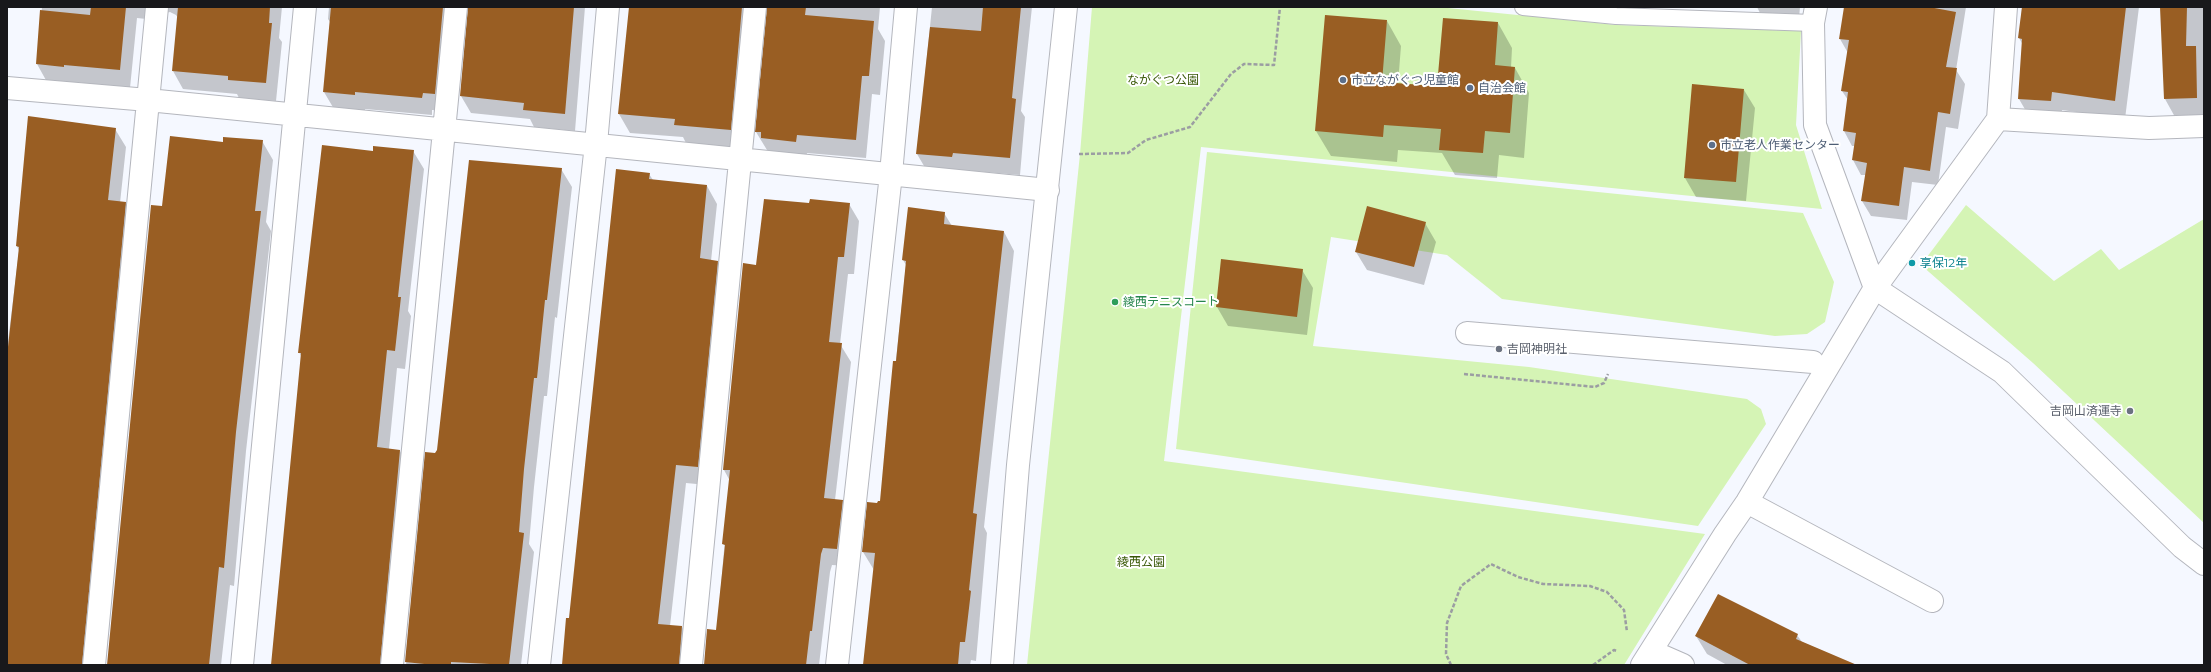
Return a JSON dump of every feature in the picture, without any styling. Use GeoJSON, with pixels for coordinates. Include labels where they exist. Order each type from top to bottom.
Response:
{"type":"FeatureCollection","features":[{"type":"Feature","properties":{"kind":"street"},"geometry":{"type":"LineString","coordinates":[[94,665],[157,7]]}},
{"type":"Feature","properties":{"kind":"street"},"geometry":{"type":"LineString","coordinates":[[242,665],[305,7]]}},
{"type":"Feature","properties":{"kind":"street"},"geometry":{"type":"LineString","coordinates":[[392,665],[456,7]]}},
{"type":"Feature","properties":{"kind":"street"},"geometry":{"type":"LineString","coordinates":[[539,665],[596,144],[608,7]]}},
{"type":"Feature","properties":{"kind":"street"},"geometry":{"type":"LineString","coordinates":[[690,665],[755,7]]}},
{"type":"Feature","properties":{"kind":"street"},"geometry":{"type":"LineString","coordinates":[[837,665],[891,174],[906,7]]}},
{"type":"Feature","properties":{"kind":"street"},"geometry":{"type":"LineString","coordinates":[[1002,665],[1018,465],[1066,7]]}},
{"type":"Feature","properties":{"kind":"street"},"geometry":{"type":"LineString","coordinates":[[1683,665],[1647,658],[1725,534],[1748,502],[1875,288],[1998,119],[2006,7]]}},
{"type":"Feature","properties":{"kind":"street"},"geometry":{"type":"LineString","coordinates":[[1814,15],[1815,125],[1875,288],[2002,372],[2182,547],[2204,564]]}},
{"type":"Feature","properties":{"kind":"street"},"geometry":{"type":"LineString","coordinates":[[7,88],[294,114],[1048,190]]}},
{"type":"Feature","properties":{"kind":"street"},"geometry":{"type":"LineString","coordinates":[[1998,119],[2149,128],[2204,126]]}},
{"type":"Feature","properties":{"kind":"street"},"geometry":{"type":"LineString","coordinates":[[1467,333],[1813,362]]}},
{"type":"Feature","properties":{"kind":"street"},"geometry":{"type":"LineString","coordinates":[[1748,502],[1932,601]]}},
{"type":"Feature","properties":{"kind":"lane"},"geometry":{"type":"LineString","coordinates":[[1523,7],[1616,16],[1814,15]]}},
{"type":"Feature","properties":{"kind":"path"},"geometry":{"type":"LineString","coordinates":[[1074,154],[1128,153],[1146,140],[1190,127],[1231,74],[1244,64],[1274,66],[1280,7]]}},
{"type":"Feature","properties":{"kind":"path"},"geometry":{"type":"LineString","coordinates":[[1464,374],[1595,387],[1604,383],[1617,346]]}},
{"type":"Feature","properties":{"kind":"path"},"geometry":{"type":"LineString","coordinates":[[1451,665],[1446,654],[1447,622],[1461,586],[1491,564],[1518,577],[1543,584],[1590,586],[1607,592],[1624,610],[1628,635]]}},
{"type":"Feature","properties":{"kind":"path"},"geometry":{"type":"LineString","coordinates":[[1614,650],[1619,645]]}},
{"type":"Feature","properties":{"kind":"green space","name":"綾西公園"},"geometry":{"type":"Polygon","coordinates":[[[1092,7],[1438,7],[1617,25],[1801,31],[1796,125],[1822,209],[1201,147],[1164,461],[1705,534],[1624,665],[1027,665],[1080,154],[1092,7]]]}},
{"type":"Feature","properties":{"kind":"green space","name":"吉岡神明社"},"geometry":{"type":"Polygon","coordinates":[[[1207,152],[1803,213],[1834,282],[1825,322],[1807,334],[1775,336],[1502,299],[1447,255],[1331,237],[1313,346],[1529,367],[1747,399],[1761,409],[1766,424],[1698,526],[1176,449],[1207,152]]]}},
{"type":"Feature","properties":{"kind":"green space"},"geometry":{"type":"Polygon","coordinates":[[[1966,205],[2054,281],[2101,249],[2119,270],[2204,219],[2204,523],[2033,363],[1921,265],[1966,205]]]}},
{"type":"Feature","properties":{"kind":"building"},"geometry":{"type":"Polygon","coordinates":[[[91,7],[126,7],[120,70],[36,64],[40,10],[90,15],[91,7]]]}},
{"type":"Feature","properties":{"kind":"building"},"geometry":{"type":"Polygon","coordinates":[[[178,7],[270,7],[269,23],[272,23],[266,83],[228,80],[228,76],[172,71],[178,7]]]}},
{"type":"Feature","properties":{"kind":"building"},"geometry":{"type":"Polygon","coordinates":[[[331,7],[443,7],[435,94],[423,93],[422,98],[355,92],[355,95],[323,92],[331,7]]]}},
{"type":"Feature","properties":{"kind":"building"},"geometry":{"type":"Polygon","coordinates":[[[468,7],[574,7],[565,114],[523,110],[524,103],[460,96],[468,7]]]}},
{"type":"Feature","properties":{"kind":"building"},"geometry":{"type":"Polygon","coordinates":[[[629,7],[742,7],[731,130],[674,125],[675,119],[618,114],[629,7]]]}},
{"type":"Feature","properties":{"kind":"building"},"geometry":{"type":"Polygon","coordinates":[[[767,7],[806,7],[805,15],[874,21],[869,76],[862,76],[856,140],[797,135],[796,142],[761,138],[761,132],[755,132],[767,7]]]}},
{"type":"Feature","properties":{"kind":"building"},"geometry":{"type":"Polygon","coordinates":[[[983,7],[1021,7],[1012,98],[1016,99],[1010,158],[953,153],[952,157],[916,154],[930,27],[981,31],[983,7]]]}},
{"type":"Feature","properties":{"kind":"building"},"geometry":{"type":"Polygon","coordinates":[[[1844,7],[1929,7],[1956,12],[1946,67],[1957,68],[1950,114],[1938,112],[1930,171],[1904,167],[1899,206],[1861,201],[1867,163],[1852,160],[1856,133],[1843,131],[1848,92],[1841,91],[1849,40],[1839,39],[1844,7]]]}},
{"type":"Feature","properties":{"kind":"building"},"geometry":{"type":"Polygon","coordinates":[[[2022,7],[2126,7],[2115,101],[2052,92],[2051,101],[2018,99],[2022,39],[2018,38],[2022,7]]]}},
{"type":"Feature","properties":{"kind":"building"},"geometry":{"type":"Polygon","coordinates":[[[2160,7],[2187,7],[2186,46],[2196,46],[2197,98],[2164,99],[2160,7]]]}},
{"type":"Feature","properties":{"kind":"building"},"geometry":{"type":"Polygon","coordinates":[[[1325,15],[1387,20],[1382,82],[1437,86],[1443,18],[1498,22],[1495,65],[1515,67],[1510,133],[1485,131],[1483,153],[1439,150],[1441,129],[1384,125],[1383,137],[1315,131],[1325,15]]]}},
{"type":"Feature","properties":{"kind":"building"},"geometry":{"type":"Polygon","coordinates":[[[1692,84],[1744,89],[1736,182],[1684,178],[1692,84]]]}},
{"type":"Feature","properties":{"kind":"building"},"geometry":{"type":"Polygon","coordinates":[[[28,116],[116,128],[108,200],[126,202],[82,665],[7,665],[7,356],[19,247],[16,246],[28,116]]]}},
{"type":"Feature","properties":{"kind":"building"},"geometry":{"type":"Polygon","coordinates":[[[170,136],[223,142],[223,137],[263,140],[255,211],[261,211],[236,432],[224,568],[219,567],[209,665],[107,665],[151,205],[162,206],[170,136]]]}},
{"type":"Feature","properties":{"kind":"building"},"geometry":{"type":"Polygon","coordinates":[[[322,145],[373,151],[373,146],[414,150],[398,297],[401,297],[395,351],[387,350],[377,447],[400,450],[380,665],[271,665],[301,353],[298,353],[322,145]]]}},
{"type":"Feature","properties":{"kind":"building"},"geometry":{"type":"Polygon","coordinates":[[[469,160],[562,168],[547,300],[545,300],[537,378],[534,378],[524,469],[519,532],[524,533],[509,665],[451,662],[451,665],[434,665],[405,662],[425,452],[435,453],[437,450],[469,160]]]}},
{"type":"Feature","properties":{"kind":"building"},"geometry":{"type":"Polygon","coordinates":[[[616,169],[650,173],[649,179],[707,185],[700,258],[718,261],[698,467],[676,465],[658,624],[682,626],[679,665],[562,665],[566,618],[569,618],[616,169]]]}},
{"type":"Feature","properties":{"kind":"building"},"geometry":{"type":"Polygon","coordinates":[[[764,199],[809,203],[810,199],[850,203],[844,257],[838,257],[829,342],[842,343],[824,498],[843,500],[837,549],[823,548],[821,554],[812,631],[810,631],[806,665],[704,665],[707,629],[716,630],[725,545],[722,544],[730,470],[723,470],[743,263],[756,265],[764,199]]]}},
{"type":"Feature","properties":{"kind":"building"},"geometry":{"type":"Polygon","coordinates":[[[1367,206],[1426,222],[1414,267],[1355,252],[1367,206]]]}},
{"type":"Feature","properties":{"kind":"building"},"geometry":{"type":"Polygon","coordinates":[[[908,207],[945,212],[944,224],[1004,231],[973,513],[977,514],[969,590],[971,591],[965,642],[960,642],[958,665],[863,665],[875,553],[862,552],[867,502],[877,503],[880,501],[893,361],[896,361],[906,261],[902,260],[908,207]]]}},
{"type":"Feature","properties":{"kind":"building"},"geometry":{"type":"Polygon","coordinates":[[[1221,259],[1303,269],[1297,317],[1216,307],[1221,259]]]}},
{"type":"Feature","properties":{"kind":"building"},"geometry":{"type":"Polygon","coordinates":[[[1718,594],[1798,634],[1796,639],[1857,665],[1750,665],[1695,636],[1718,594]]]}},
{"type":"Feature","properties":{"kind":"place","name":"市立ながぐつ児童館"},"geometry":{"type":"Point","coordinates":[1343,80]}},
{"type":"Feature","properties":{"kind":"place","name":"自治会館"},"geometry":{"type":"Point","coordinates":[1470,88]}},
{"type":"Feature","properties":{"kind":"place","name":"市立老人作業センター"},"geometry":{"type":"Point","coordinates":[1712,145]}},
{"type":"Feature","properties":{"kind":"place","name":"享保12年"},"geometry":{"type":"Point","coordinates":[1912,263]}},
{"type":"Feature","properties":{"kind":"place","name":"綾西テニスコート"},"geometry":{"type":"Point","coordinates":[1115,302]}},
{"type":"Feature","properties":{"kind":"place","name":"吉岡神明社"},"geometry":{"type":"Point","coordinates":[1499,349]}},
{"type":"Feature","properties":{"kind":"place","name":"吉岡山済運寺"},"geometry":{"type":"Point","coordinates":[2130,411]}},
{"type":"Feature","properties":{"kind":"park label","name":"ながぐつ公園"},"geometry":{"type":"Point","coordinates":[1163,80]}}]}
